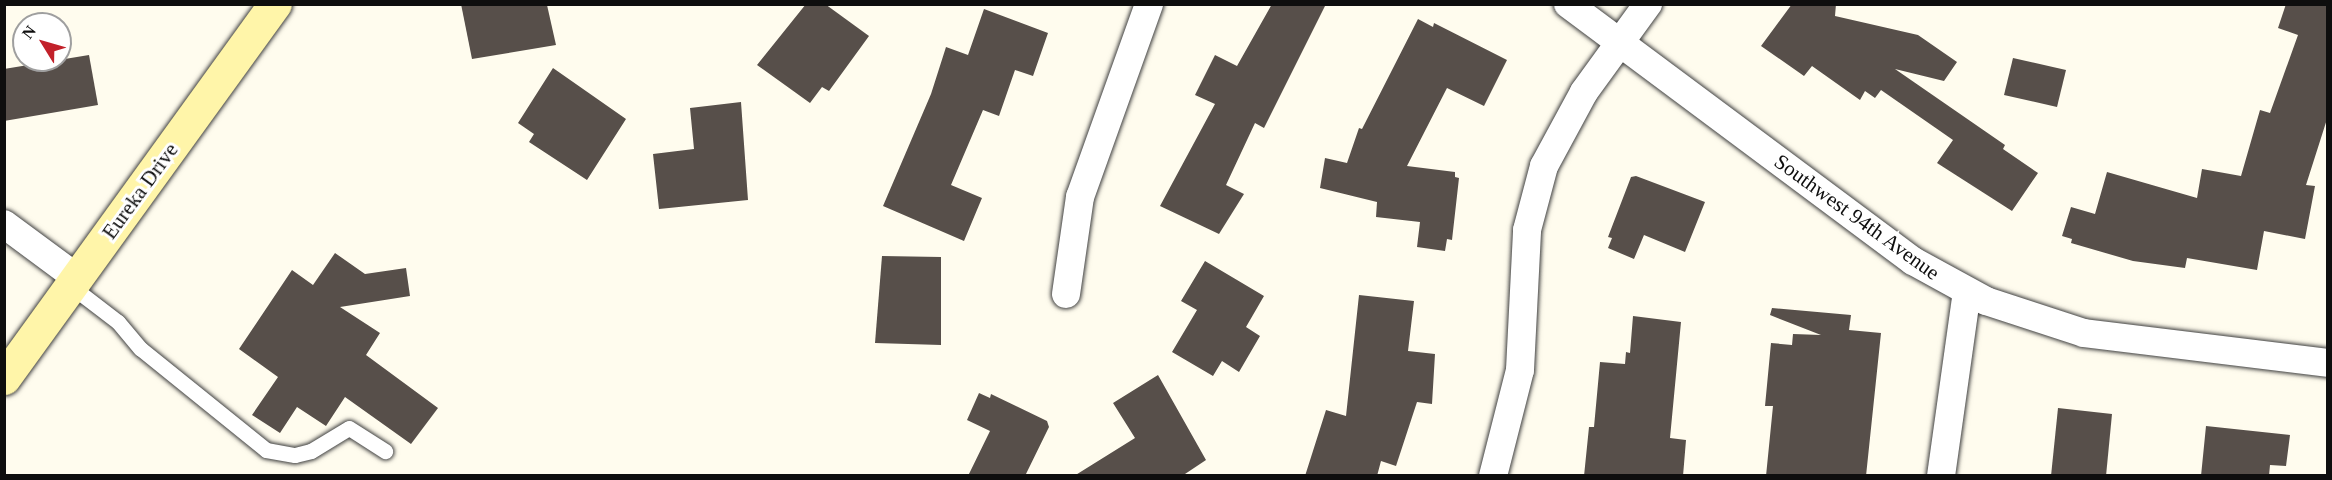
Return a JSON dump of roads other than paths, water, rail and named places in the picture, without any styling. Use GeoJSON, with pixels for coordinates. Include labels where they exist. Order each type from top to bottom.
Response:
{"type":"FeatureCollection","features":[{"type":"Feature","properties":{"kind":"main road","name":"Eureka Drive"},"geometry":{"type":"LineString","coordinates":[[4,378],[275,4]]}},
{"type":"Feature","properties":{"kind":"street"},"geometry":{"type":"LineString","coordinates":[[1066,294],[1080,197],[1149,4]]}},
{"type":"Feature","properties":{"kind":"street","name":"Southwest 94th Avenue"},"geometry":{"type":"LineString","coordinates":[[1568,4],[1913,261],[1967,292],[2084,333],[2328,363]]}},
{"type":"Feature","properties":{"kind":"street"},"geometry":{"type":"LineString","coordinates":[[1493,476],[1520,370],[1527,230],[1533,197],[1560,132],[1584,92],[1648,4]]}},
{"type":"Feature","properties":{"kind":"street"},"geometry":{"type":"LineString","coordinates":[[4,225],[74,282]]}},
{"type":"Feature","properties":{"kind":"street"},"geometry":{"type":"LineString","coordinates":[[1941,476],[1967,292]]}},
{"type":"Feature","properties":{"kind":"lane"},"geometry":{"type":"LineString","coordinates":[[74,282],[118,321],[141,349],[266,450],[295,455],[311,451],[349,428],[385,451]]}}]}
